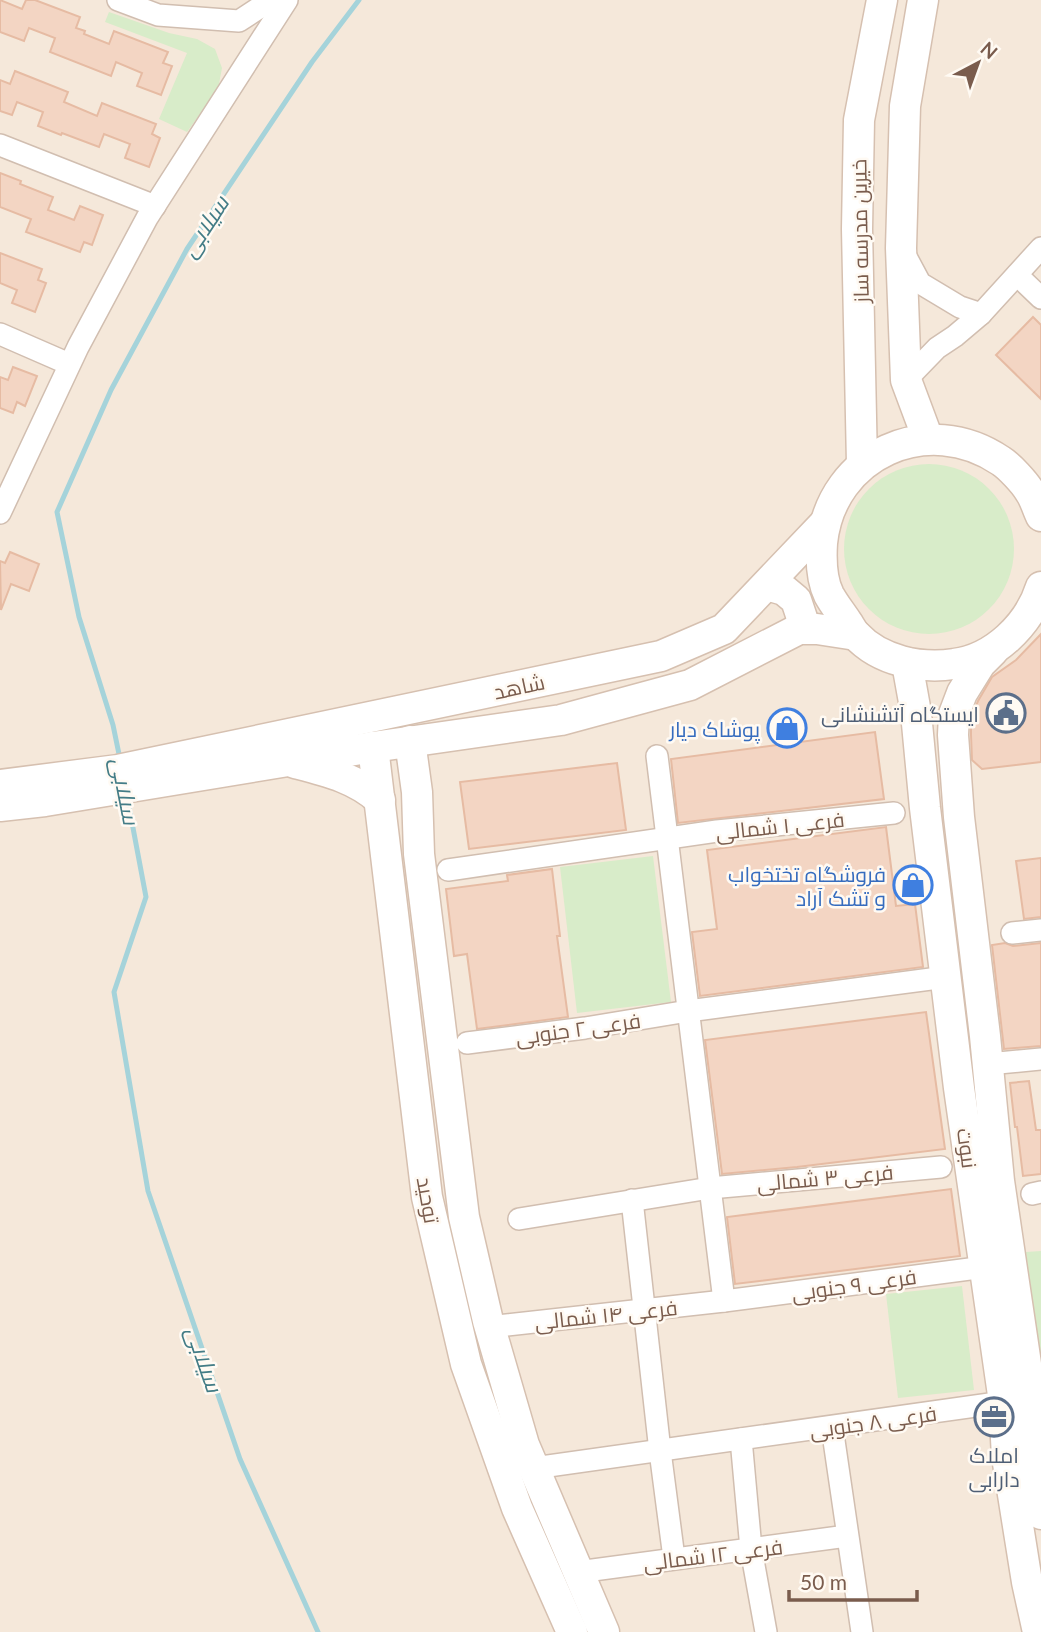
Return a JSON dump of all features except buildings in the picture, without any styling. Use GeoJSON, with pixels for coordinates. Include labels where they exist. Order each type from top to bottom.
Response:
{"type":"FeatureCollection","features":[{"type":"Feature","properties":{"kind":"main road","name":"خیرین مدرسه ساز"},"geometry":{"type":"LineString","coordinates":[[862,464],[857,229],[859,120],[882,0]]}},
{"type":"Feature","properties":{"kind":"main road","name":"خیرین مدرسه ساز"},"geometry":{"type":"LineString","coordinates":[[923,0],[905,106],[901,248],[906,380],[928,439]]}},
{"type":"Feature","properties":{"kind":"main road"},"geometry":{"type":"LineString","coordinates":[[862,412],[875,430],[891,436],[907,425],[917,409]]}},
{"type":"Feature","properties":{"kind":"main road"},"geometry":{"type":"LineString","coordinates":[[1041,516],[1029,490],[1002,461],[967,444],[928,439],[893,446],[862,464],[838,491],[824,524],[821,559],[828,594],[856,635],[874,649],[907,663],[936,667],[966,663],[1041,624]]}},
{"type":"Feature","properties":{"kind":"main road","name":"شاهد"},"geometry":{"type":"LineString","coordinates":[[171,769],[660,656],[724,629],[824,524]]}},
{"type":"Feature","properties":{"kind":"main road"},"geometry":{"type":"LineString","coordinates":[[766,585],[785,590],[796,600],[802,618],[799,629],[856,635]]}},
{"type":"Feature","properties":{"kind":"main road","name":"نبوت"},"geometry":{"type":"LineString","coordinates":[[1041,587],[1036,601],[1020,624],[980,664],[962,693],[954,714],[953,734],[959,817],[999,1181],[1026,1364],[1041,1514]]}},
{"type":"Feature","properties":{"kind":"main road","name":"شاهد"},"geometry":{"type":"LineString","coordinates":[[171,769],[288,761],[561,720],[690,685],[799,629]]}},
{"type":"Feature","properties":{"kind":"main road","name":"نبوت"},"geometry":{"type":"LineString","coordinates":[[907,663],[916,713],[959,1088],[1004,1402],[1007,1457],[1027,1582],[1038,1632]]}},
{"type":"Feature","properties":{"kind":"main road"},"geometry":{"type":"LineString","coordinates":[[916,713],[921,706],[935,700],[950,707],[954,714]]}},
{"type":"Feature","properties":{"kind":"main road"},"geometry":{"type":"LineString","coordinates":[[417,792],[439,757],[471,733]]}},
{"type":"Feature","properties":{"kind":"main road","name":"توحید"},"geometry":{"type":"LineString","coordinates":[[410,741],[417,792],[419,854],[464,1217],[489,1327],[524,1445],[604,1632]]}},
{"type":"Feature","properties":{"kind":"main road","name":"توحید"},"geometry":{"type":"LineString","coordinates":[[373,747],[427,1197],[466,1364],[517,1508],[572,1632]]}},
{"type":"Feature","properties":{"kind":"main road"},"geometry":{"type":"LineString","coordinates":[[288,761],[355,782],[380,800]]}},
{"type":"Feature","properties":{"kind":"main road"},"geometry":{"type":"LineString","coordinates":[[0,806],[118,770],[171,769]]}},
{"type":"Feature","properties":{"kind":"main road"},"geometry":{"type":"LineString","coordinates":[[0,785],[47,790]]}},
{"type":"Feature","properties":{"kind":"street"},"geometry":{"type":"LineString","coordinates":[[118,0],[158,15],[239,21],[271,0]]}},
{"type":"Feature","properties":{"kind":"street"},"geometry":{"type":"LineString","coordinates":[[1,510],[69,364],[147,218],[287,0]]}},
{"type":"Feature","properties":{"kind":"street"},"geometry":{"type":"LineString","coordinates":[[0,145],[155,206]]}},
{"type":"Feature","properties":{"kind":"street"},"geometry":{"type":"LineString","coordinates":[[901,248],[920,283],[960,307],[981,314]]}},
{"type":"Feature","properties":{"kind":"street"},"geometry":{"type":"LineString","coordinates":[[906,380],[937,348],[981,314],[1041,248]]}},
{"type":"Feature","properties":{"kind":"street"},"geometry":{"type":"LineString","coordinates":[[1017,275],[1041,298]]}},
{"type":"Feature","properties":{"kind":"street"},"geometry":{"type":"LineString","coordinates":[[0,334],[69,364]]}},
{"type":"Feature","properties":{"kind":"street"},"geometry":{"type":"LineString","coordinates":[[657,756],[724,1301]]}},
{"type":"Feature","properties":{"kind":"street","name":"فرعی ۱ شمالی"},"geometry":{"type":"LineString","coordinates":[[448,870],[717,831],[894,813]]}},
{"type":"Feature","properties":{"kind":"street"},"geometry":{"type":"LineString","coordinates":[[1012,933],[1041,930]]}},
{"type":"Feature","properties":{"kind":"street","name":"فرعی ۲ جنوبی"},"geometry":{"type":"LineString","coordinates":[[467,1043],[946,977]]}},
{"type":"Feature","properties":{"kind":"street"},"geometry":{"type":"LineString","coordinates":[[988,1064],[1041,1059]]}},
{"type":"Feature","properties":{"kind":"street","name":"فرعی ۳ شمالی"},"geometry":{"type":"LineString","coordinates":[[519,1219],[710,1188],[941,1167]]}},
{"type":"Feature","properties":{"kind":"street"},"geometry":{"type":"LineString","coordinates":[[632,1200],[674,1558]]}},
{"type":"Feature","properties":{"kind":"street","name":"فرعی ۹ جنوبی"},"geometry":{"type":"LineString","coordinates":[[724,1301],[985,1267]]}},
{"type":"Feature","properties":{"kind":"street","name":"فرعی ۱۴ شمالی"},"geometry":{"type":"LineString","coordinates":[[489,1327],[724,1301]]}},
{"type":"Feature","properties":{"kind":"street","name":"فرعی ۸ جنوبی"},"geometry":{"type":"LineString","coordinates":[[534,1468],[1004,1402]]}},
{"type":"Feature","properties":{"kind":"street"},"geometry":{"type":"LineString","coordinates":[[832,1427],[862,1632]]}},
{"type":"Feature","properties":{"kind":"street"},"geometry":{"type":"LineString","coordinates":[[741,1439],[751,1549],[766,1632]]}},
{"type":"Feature","properties":{"kind":"street","name":"فرعی ۱۲ شمالی"},"geometry":{"type":"LineString","coordinates":[[578,1572],[847,1536]]}},
{"type":"Feature","properties":{"kind":"shaded area"},"geometry":{"type":"Polygon","coordinates":[[[0,0],[1041,0],[1041,1632],[0,1632],[0,0]]]}},
{"type":"Feature","properties":{"kind":"green space"},"geometry":{"type":"Polygon","coordinates":[[[109,12],[169,33],[197,39],[215,49],[222,68],[218,89],[187,132],[159,119],[187,53],[105,22],[109,12]]]}},
{"type":"Feature","properties":{"kind":"green space"},"geometry":{"type":"Polygon","coordinates":[[[929,464],[962,470],[989,489],[1008,516],[1014,549],[1008,582],[989,609],[962,628],[929,634],[896,628],[869,609],[850,582],[844,549],[850,516],[869,489],[896,470],[929,464]]]}},
{"type":"Feature","properties":{"kind":"green space"},"geometry":{"type":"Polygon","coordinates":[[[653,856],[671,1002],[577,1013],[560,867],[653,856]]]}},
{"type":"Feature","properties":{"kind":"green space"},"geometry":{"type":"Polygon","coordinates":[[[1041,1251],[1041,1369],[1026,1252],[1041,1251]]]}},
{"type":"Feature","properties":{"kind":"green space"},"geometry":{"type":"Polygon","coordinates":[[[962,1286],[974,1390],[898,1398],[886,1294],[962,1286]]]}},
{"type":"Feature","properties":{"kind":"waterway","name":"سیلابی"},"geometry":{"type":"LineString","coordinates":[[120,759],[113,725],[79,617],[57,512],[111,390],[187,249],[312,62],[359,0]]}},
{"type":"Feature","properties":{"kind":"waterway","name":"سیلابی"},"geometry":{"type":"LineString","coordinates":[[127,796],[146,897],[114,992],[148,1191],[240,1459],[318,1632]]}},
{"type":"Feature","properties":{"kind":"place","name":"ایستگاه آتشنشانی"},"geometry":{"type":"Point","coordinates":[1006,713]}},
{"type":"Feature","properties":{"kind":"place","name":"پوشاک دیار"},"geometry":{"type":"Point","coordinates":[787,728]}},
{"type":"Feature","properties":{"kind":"place","name":"فروشگاه تختخواب و تشک آراد"},"geometry":{"type":"Point","coordinates":[913,885]}},
{"type":"Feature","properties":{"kind":"place","name":"املاک دارابی"},"geometry":{"type":"Point","coordinates":[994,1417]}}]}
